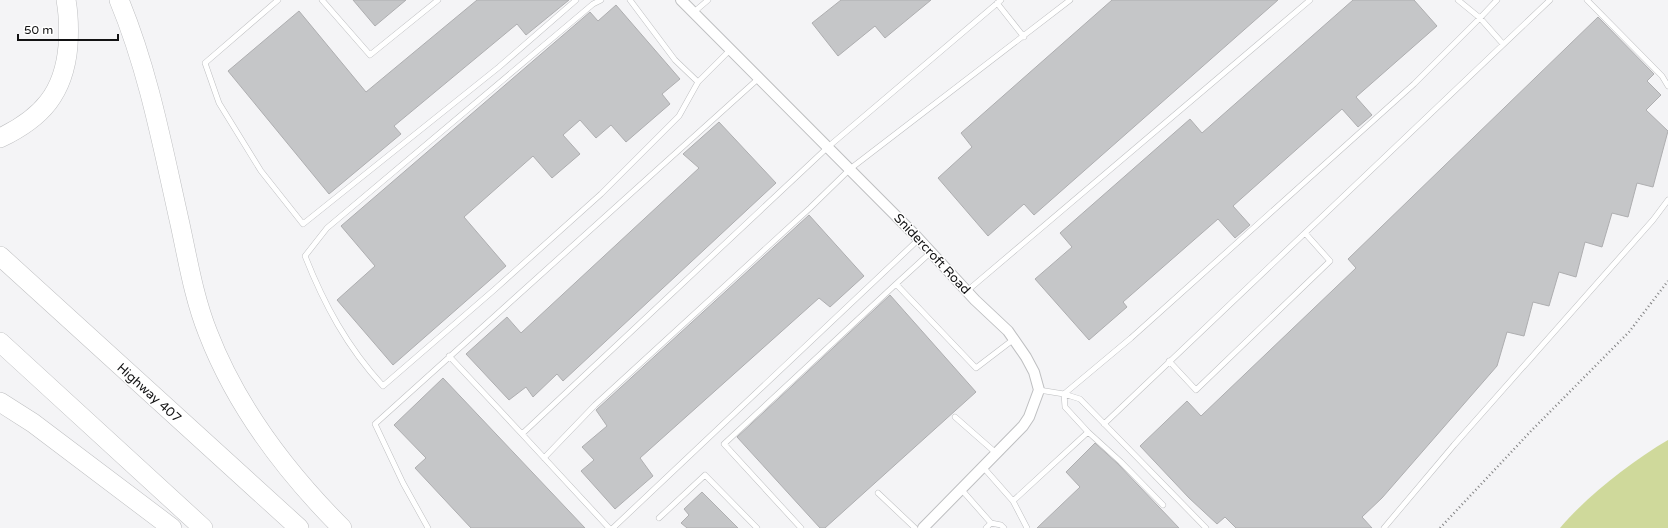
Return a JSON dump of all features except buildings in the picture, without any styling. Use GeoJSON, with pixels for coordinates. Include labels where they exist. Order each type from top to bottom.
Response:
{"type":"FeatureCollection","features":[{"type":"Feature","properties":{"kind":"highway"},"geometry":{"type":"LineString","coordinates":[[0,138],[17,129],[35,116],[50,101],[62,79],[67,58],[69,32],[69,14],[66,0]]}},
{"type":"Feature","properties":{"kind":"highway"},"geometry":{"type":"LineString","coordinates":[[119,0],[132,32],[158,122],[194,288],[207,332],[226,376],[250,417],[280,459],[342,528]]}},
{"type":"Feature","properties":{"kind":"highway","name":"Highway 407"},"geometry":{"type":"LineString","coordinates":[[0,256],[299,528]]}},
{"type":"Feature","properties":{"kind":"highway"},"geometry":{"type":"LineString","coordinates":[[0,342],[203,528]]}},
{"type":"Feature","properties":{"kind":"highway"},"geometry":{"type":"LineString","coordinates":[[0,402],[33,423],[172,528]]}},
{"type":"Feature","properties":{"kind":"street","name":"Snidercroft Road"},"geometry":{"type":"LineString","coordinates":[[681,0],[850,169],[919,239],[967,291],[1008,331],[1034,372],[1039,390]]}},
{"type":"Feature","properties":{"kind":"street"},"geometry":{"type":"LineString","coordinates":[[923,528],[1022,426],[1029,416],[1039,390]]}},
{"type":"Feature","properties":{"kind":"lane"},"geometry":{"type":"LineString","coordinates":[[278,0],[205,63],[219,103],[261,171],[304,224],[499,67],[576,0]]}},
{"type":"Feature","properties":{"kind":"lane"},"geometry":{"type":"LineString","coordinates":[[322,0],[370,55],[438,0]]}},
{"type":"Feature","properties":{"kind":"lane"},"geometry":{"type":"LineString","coordinates":[[601,0],[593,4],[532,54],[327,228],[305,256],[332,317],[356,355],[383,386],[494,290],[601,194],[678,116],[698,82],[731,49]]}},
{"type":"Feature","properties":{"kind":"lane"},"geometry":{"type":"LineString","coordinates":[[630,0],[675,60],[698,82]]}},
{"type":"Feature","properties":{"kind":"lane"},"geometry":{"type":"LineString","coordinates":[[694,12],[708,0]]}},
{"type":"Feature","properties":{"kind":"lane"},"geometry":{"type":"LineString","coordinates":[[544,458],[595,405],[810,208],[850,169],[1024,37],[1070,0]]}},
{"type":"Feature","properties":{"kind":"lane"},"geometry":{"type":"LineString","coordinates":[[967,291],[1310,0]]}},
{"type":"Feature","properties":{"kind":"lane"},"geometry":{"type":"LineString","coordinates":[[1458,0],[1480,18],[1503,44]]}},
{"type":"Feature","properties":{"kind":"lane"},"geometry":{"type":"LineString","coordinates":[[1064,394],[1131,338],[1414,84],[1497,0]]}},
{"type":"Feature","properties":{"kind":"lane"},"geometry":{"type":"LineString","coordinates":[[1104,424],[1550,0]]}},
{"type":"Feature","properties":{"kind":"lane"},"geometry":{"type":"LineString","coordinates":[[1586,0],[1662,76],[1668,86]]}},
{"type":"Feature","properties":{"kind":"lane"},"geometry":{"type":"LineString","coordinates":[[522,434],[828,147],[999,1],[1024,37]]}},
{"type":"Feature","properties":{"kind":"lane"},"geometry":{"type":"LineString","coordinates":[[428,528],[403,483],[375,424],[760,78]]}},
{"type":"Feature","properties":{"kind":"lane"},"geometry":{"type":"LineString","coordinates":[[1384,528],[1454,445],[1648,226],[1668,200]]}},
{"type":"Feature","properties":{"kind":"lane"},"geometry":{"type":"LineString","coordinates":[[1169,361],[1196,390],[1330,261],[1305,233]]}},
{"type":"Feature","properties":{"kind":"lane"},"geometry":{"type":"LineString","coordinates":[[613,528],[919,239]]}},
{"type":"Feature","properties":{"kind":"lane"},"geometry":{"type":"LineString","coordinates":[[801,528],[724,444],[931,252]]}},
{"type":"Feature","properties":{"kind":"lane"},"geometry":{"type":"LineString","coordinates":[[896,284],[976,368],[1014,339]]}},
{"type":"Feature","properties":{"kind":"lane"},"geometry":{"type":"LineString","coordinates":[[449,356],[609,528]]}},
{"type":"Feature","properties":{"kind":"lane"},"geometry":{"type":"LineString","coordinates":[[1039,390],[1064,394],[1080,399],[1206,528]]}},
{"type":"Feature","properties":{"kind":"lane"},"geometry":{"type":"LineString","coordinates":[[1064,394],[1066,408],[1088,432],[1121,462],[1163,506]]}},
{"type":"Feature","properties":{"kind":"lane"},"geometry":{"type":"LineString","coordinates":[[955,417],[996,453]]}},
{"type":"Feature","properties":{"kind":"lane"},"geometry":{"type":"LineString","coordinates":[[1013,501],[1088,432]]}},
{"type":"Feature","properties":{"kind":"lane"},"geometry":{"type":"LineString","coordinates":[[983,467],[1013,501],[1027,528]]}},
{"type":"Feature","properties":{"kind":"lane"},"geometry":{"type":"LineString","coordinates":[[659,518],[705,475],[757,528]]}},
{"type":"Feature","properties":{"kind":"lane"},"geometry":{"type":"LineString","coordinates":[[961,489],[991,523],[1002,525],[1004,528]]}},
{"type":"Feature","properties":{"kind":"lane"},"geometry":{"type":"LineString","coordinates":[[878,493],[915,528]]}},
{"type":"Feature","properties":{"kind":"lane"},"geometry":{"type":"LineString","coordinates":[[986,528],[991,523]]}},
{"type":"Feature","properties":{"kind":"path"},"geometry":{"type":"LineString","coordinates":[[1440,528],[1531,431],[1629,332],[1668,281]]}},
{"type":"Feature","properties":{"kind":"green space"},"geometry":{"type":"Polygon","coordinates":[[[1668,440],[1668,528],[1560,528],[1583,504],[1611,480],[1654,448],[1668,440]]]}}]}
